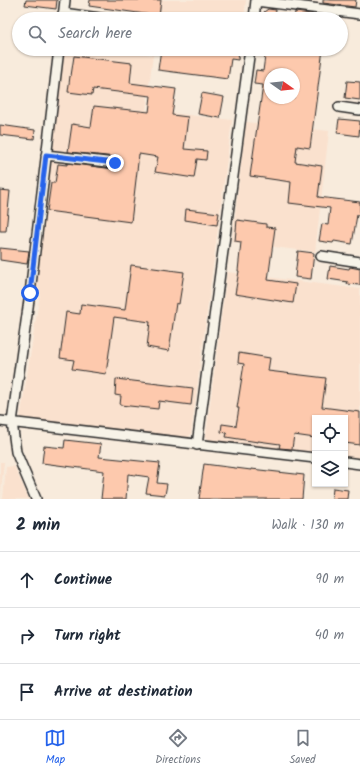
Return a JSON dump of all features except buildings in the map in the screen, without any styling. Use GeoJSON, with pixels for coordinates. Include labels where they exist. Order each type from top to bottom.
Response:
{"type":"FeatureCollection","features":[{"type":"Feature","properties":{"kind":"street"},"geometry":{"type":"LineString","coordinates":[[64,12],[65,0]]}},
{"type":"Feature","properties":{"kind":"street"},"geometry":{"type":"LineString","coordinates":[[255,12],[256,0],[345,12]]}},
{"type":"Feature","properties":{"kind":"street"},"geometry":{"type":"LineString","coordinates":[[348,12],[360,14]]}},
{"type":"Feature","properties":{"kind":"street"},"geometry":{"type":"LineString","coordinates":[[36,499],[16,452],[12,422],[30,293],[58,56]]}},
{"type":"Feature","properties":{"kind":"street"},"geometry":{"type":"LineString","coordinates":[[197,445],[249,56]]}},
{"type":"Feature","properties":{"kind":"street"},"geometry":{"type":"LineString","coordinates":[[339,107],[360,110]]}},
{"type":"Feature","properties":{"kind":"street"},"geometry":{"type":"LineString","coordinates":[[46,155],[115,163]]}},
{"type":"Feature","properties":{"kind":"street"},"geometry":{"type":"LineString","coordinates":[[320,256],[360,262]]}},
{"type":"Feature","properties":{"kind":"street"},"geometry":{"type":"LineString","coordinates":[[0,421],[312,458]]}},
{"type":"Feature","properties":{"kind":"street"},"geometry":{"type":"LineString","coordinates":[[348,462],[360,464]]}},
{"type":"Feature","properties":{"kind":"shaded area"},"geometry":{"type":"Polygon","coordinates":[[[161,0],[246,0],[245,12],[160,12],[161,0]]]}},
{"type":"Feature","properties":{"kind":"shaded area"},"geometry":{"type":"Polygon","coordinates":[[[62,56],[153,56],[146,110],[232,120],[191,434],[186,440],[20,419],[40,294],[35,285],[62,56]]]}},
{"type":"Feature","properties":{"kind":"shaded area"},"geometry":{"type":"Polygon","coordinates":[[[246,122],[329,131],[315,252],[232,242],[246,122]]]}},
{"type":"Feature","properties":{"kind":"shaded area"},"geometry":{"type":"Polygon","coordinates":[[[227,272],[360,289],[360,461],[348,459],[348,415],[312,415],[312,455],[211,443],[206,436],[227,272]]]}},
{"type":"Feature","properties":{"kind":"shaded area"},"geometry":{"type":"Polygon","coordinates":[[[0,462],[4,462],[0,499],[0,462]]]}},
{"type":"Feature","properties":{"kind":"shaded area"},"geometry":{"type":"Polygon","coordinates":[[[14,466],[29,499],[3,499],[6,467],[14,466]]]}},
{"type":"Feature","properties":{"kind":"route"},"geometry":{"type":"LineString","coordinates":[[30,293],[46,155],[115,163]]}}]}
